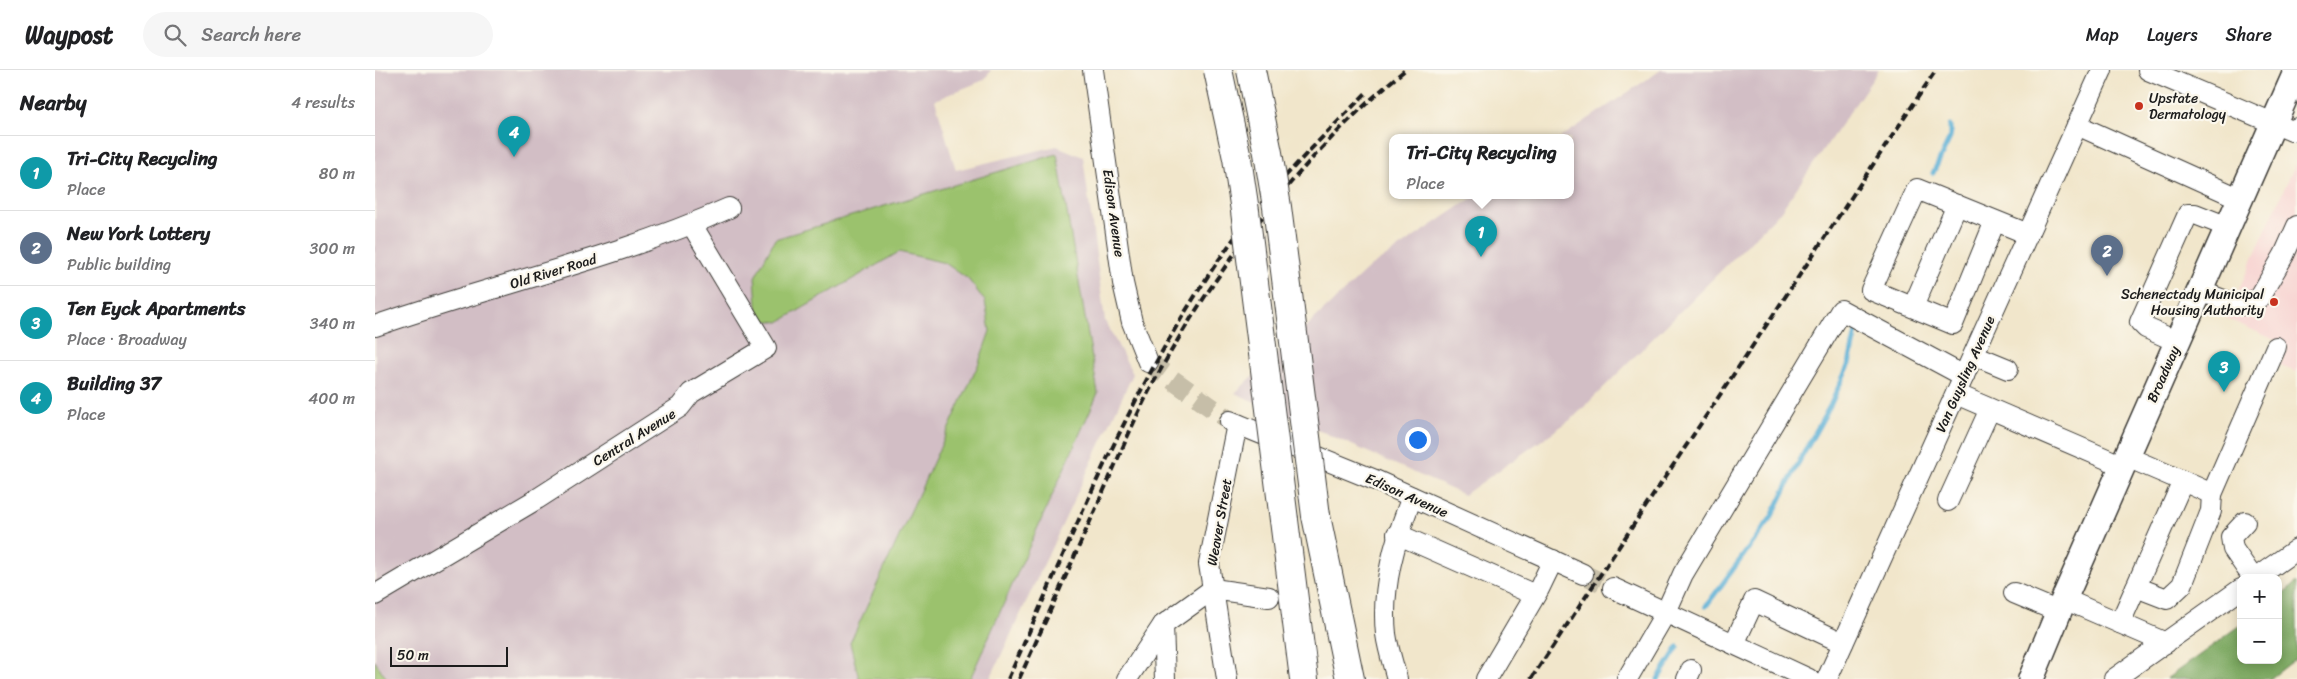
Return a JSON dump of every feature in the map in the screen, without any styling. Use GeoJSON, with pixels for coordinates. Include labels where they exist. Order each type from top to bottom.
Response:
{"type":"FeatureCollection","features":[{"type":"Feature","properties":{"kind":"highway"},"geometry":{"type":"LineString","coordinates":[[1218,70],[1230,122],[1244,202],[1304,679]]}},
{"type":"Feature","properties":{"kind":"highway"},"geometry":{"type":"LineString","coordinates":[[1251,70],[1269,153],[1336,679]]}},
{"type":"Feature","properties":{"kind":"highway"},"geometry":{"type":"LineString","coordinates":[[1315,516],[1350,679]]}},
{"type":"Feature","properties":{"kind":"highway"},"geometry":{"type":"LineString","coordinates":[[1284,520],[1290,679]]}},
{"type":"Feature","properties":{"kind":"main road","name":"Broadway"},"geometry":{"type":"LineString","coordinates":[[2031,679],[2061,605],[2228,227],[2241,199],[2285,126],[2295,79]]}},
{"type":"Feature","properties":{"kind":"street","name":"Edison Avenue"},"geometry":{"type":"LineString","coordinates":[[1094,70],[1123,283],[1132,322],[1147,362]]}},
{"type":"Feature","properties":{"kind":"street","name":"Van Guysling Avenue"},"geometry":{"type":"LineString","coordinates":[[1827,679],[2102,70]]}},
{"type":"Feature","properties":{"kind":"street"},"geometry":{"type":"LineString","coordinates":[[2152,71],[2285,126]]}},
{"type":"Feature","properties":{"kind":"street"},"geometry":{"type":"LineString","coordinates":[[2077,125],[2241,199]]}},
{"type":"Feature","properties":{"kind":"street"},"geometry":{"type":"LineString","coordinates":[[1995,221],[1953,324],[1871,290],[1917,189],[2028,234]]}},
{"type":"Feature","properties":{"kind":"street"},"geometry":{"type":"LineString","coordinates":[[1913,307],[1957,205]]}},
{"type":"Feature","properties":{"kind":"street","name":"Old River Road"},"geometry":{"type":"LineString","coordinates":[[375,326],[625,249],[692,225],[729,208]]}},
{"type":"Feature","properties":{"kind":"street"},"geometry":{"type":"LineString","coordinates":[[2178,342],[2146,328],[2140,322],[2188,214],[2195,214],[2228,227]]}},
{"type":"Feature","properties":{"kind":"street","name":"Central Avenue"},"geometry":{"type":"LineString","coordinates":[[375,596],[552,489],[680,408],[691,393],[766,348],[692,225]]}},
{"type":"Feature","properties":{"kind":"street"},"geometry":{"type":"LineString","coordinates":[[2200,291],[2243,305],[2259,298],[2284,255],[2297,226]]}},
{"type":"Feature","properties":{"kind":"street"},"geometry":{"type":"LineString","coordinates":[[1627,679],[1666,612],[1683,574],[1841,310],[1960,385],[1990,409],[2125,461],[2183,481],[2212,494]]}},
{"type":"Feature","properties":{"kind":"street"},"geometry":{"type":"LineString","coordinates":[[2136,587],[2167,599],[2182,585],[2211,511],[2212,494],[2276,347]]}},
{"type":"Feature","properties":{"kind":"street"},"geometry":{"type":"LineString","coordinates":[[1974,354],[2008,369]]}},
{"type":"Feature","properties":{"kind":"street"},"geometry":{"type":"LineString","coordinates":[[1948,501],[1990,409]]}},
{"type":"Feature","properties":{"kind":"street","name":"Edison Avenue"},"geometry":{"type":"LineString","coordinates":[[1233,422],[1412,497],[1583,574]]}},
{"type":"Feature","properties":{"kind":"street","name":"Weaver Street"},"geometry":{"type":"LineString","coordinates":[[1227,679],[1209,564],[1233,422]]}},
{"type":"Feature","properties":{"kind":"street"},"geometry":{"type":"LineString","coordinates":[[2120,623],[2183,481]]}},
{"type":"Feature","properties":{"kind":"street"},"geometry":{"type":"LineString","coordinates":[[1397,679],[1386,634],[1387,580],[1397,534],[1412,497]]}},
{"type":"Feature","properties":{"kind":"street"},"geometry":{"type":"LineString","coordinates":[[2245,522],[2238,527],[2231,537],[2233,549],[2251,574]]}},
{"type":"Feature","properties":{"kind":"street"},"geometry":{"type":"LineString","coordinates":[[1397,534],[1535,595]]}},
{"type":"Feature","properties":{"kind":"street"},"geometry":{"type":"LineString","coordinates":[[2260,574],[2297,549]]}},
{"type":"Feature","properties":{"kind":"street"},"geometry":{"type":"LineString","coordinates":[[1486,679],[1553,560]]}},
{"type":"Feature","properties":{"kind":"street"},"geometry":{"type":"LineString","coordinates":[[1613,588],[1734,644],[1783,674],[1809,679]]}},
{"type":"Feature","properties":{"kind":"street"},"geometry":{"type":"LineString","coordinates":[[1127,679],[1163,625],[1213,589],[1269,597]]}},
{"type":"Feature","properties":{"kind":"street"},"geometry":{"type":"LineString","coordinates":[[2114,679],[2237,592]]}},
{"type":"Feature","properties":{"kind":"street"},"geometry":{"type":"LineString","coordinates":[[2015,593],[2120,623],[2166,643]]}},
{"type":"Feature","properties":{"kind":"street"},"geometry":{"type":"LineString","coordinates":[[1734,644],[1754,602],[1843,643]]}},
{"type":"Feature","properties":{"kind":"street"},"geometry":{"type":"LineString","coordinates":[[1163,625],[1165,679]]}},
{"type":"Feature","properties":{"kind":"shaded area"},"geometry":{"type":"Polygon","coordinates":[[[375,70],[991,70],[984,80],[935,100],[956,170],[1057,146],[1083,157],[1105,321],[1133,374],[990,679],[375,679],[375,70]]]}},
{"type":"Feature","properties":{"kind":"shaded area"},"geometry":{"type":"Polygon","coordinates":[[[1661,70],[1879,70],[1780,212],[1573,418],[1464,495],[1235,393],[1370,267],[1471,199],[1574,199],[1574,134],[1566,134],[1661,70]]]}},
{"type":"Feature","properties":{"kind":"shaded area"},"geometry":{"type":"Polygon","coordinates":[[[2297,160],[2297,372],[2280,366],[2288,346],[2226,318],[2297,160]]]}},
{"type":"Feature","properties":{"kind":"green space"},"geometry":{"type":"Polygon","coordinates":[[[1057,154],[1098,393],[970,679],[859,679],[850,643],[978,365],[990,331],[985,301],[968,279],[945,263],[899,252],[779,322],[758,320],[755,277],[775,239],[1057,154]]]}},
{"type":"Feature","properties":{"kind":"green space"},"geometry":{"type":"Polygon","coordinates":[[[2297,582],[2297,658],[2270,679],[2166,679],[2237,628],[2237,664],[2282,664],[2282,594],[2297,582]]]}},
{"type":"Feature","properties":{"kind":"green space"},"geometry":{"type":"Polygon","coordinates":[[[375,661],[387,679],[375,679],[375,661]]]}},
{"type":"Feature","properties":{"kind":"waterway"},"geometry":{"type":"LineString","coordinates":[[1933,173],[1950,138],[1950,126]]}},
{"type":"Feature","properties":{"kind":"waterway"},"geometry":{"type":"LineString","coordinates":[[1706,606],[1771,518],[1830,406],[1849,364],[1857,327]]}},
{"type":"Feature","properties":{"kind":"waterway"},"geometry":{"type":"LineString","coordinates":[[1658,679],[1678,647]]}},
{"type":"Feature","properties":{"kind":"tunnel"},"geometry":{"type":"LineString","coordinates":[[1148,362],[1230,421]]}},
{"type":"Feature","properties":{"kind":"tunnel"},"geometry":{"type":"LineString","coordinates":[[1583,574],[1613,588]]}},
{"type":"Feature","properties":{"kind":"railway"},"geometry":{"type":"LineString","coordinates":[[1019,679],[1140,408],[1198,307],[1259,221],[1293,180],[1329,140],[1405,70]]}},
{"type":"Feature","properties":{"kind":"railway"},"geometry":{"type":"LineString","coordinates":[[1531,679],[1936,70]]}},
{"type":"Feature","properties":{"kind":"railway"},"geometry":{"type":"LineString","coordinates":[[1008,679],[1111,450],[1139,393],[1202,285],[1238,233],[1268,196],[1366,93]]}},
{"type":"Feature","properties":{"kind":"place","name":"Upstate Dermatology"},"geometry":{"type":"Point","coordinates":[2139,106]}},
{"type":"Feature","properties":{"kind":"place","name":"Building 37"},"geometry":{"type":"Point","coordinates":[514,157]}},
{"type":"Feature","properties":{"kind":"place","name":"Tri-City Recycling"},"geometry":{"type":"Point","coordinates":[1481,257]}},
{"type":"Feature","properties":{"kind":"place","name":"New York Lottery"},"geometry":{"type":"Point","coordinates":[2107,276]}},
{"type":"Feature","properties":{"kind":"place","name":"Schenectady Municipal Housing Authority"},"geometry":{"type":"Point","coordinates":[2274,302]}},
{"type":"Feature","properties":{"kind":"place","name":"Ten Eyck Apartments"},"geometry":{"type":"Point","coordinates":[2224,392]}}]}
